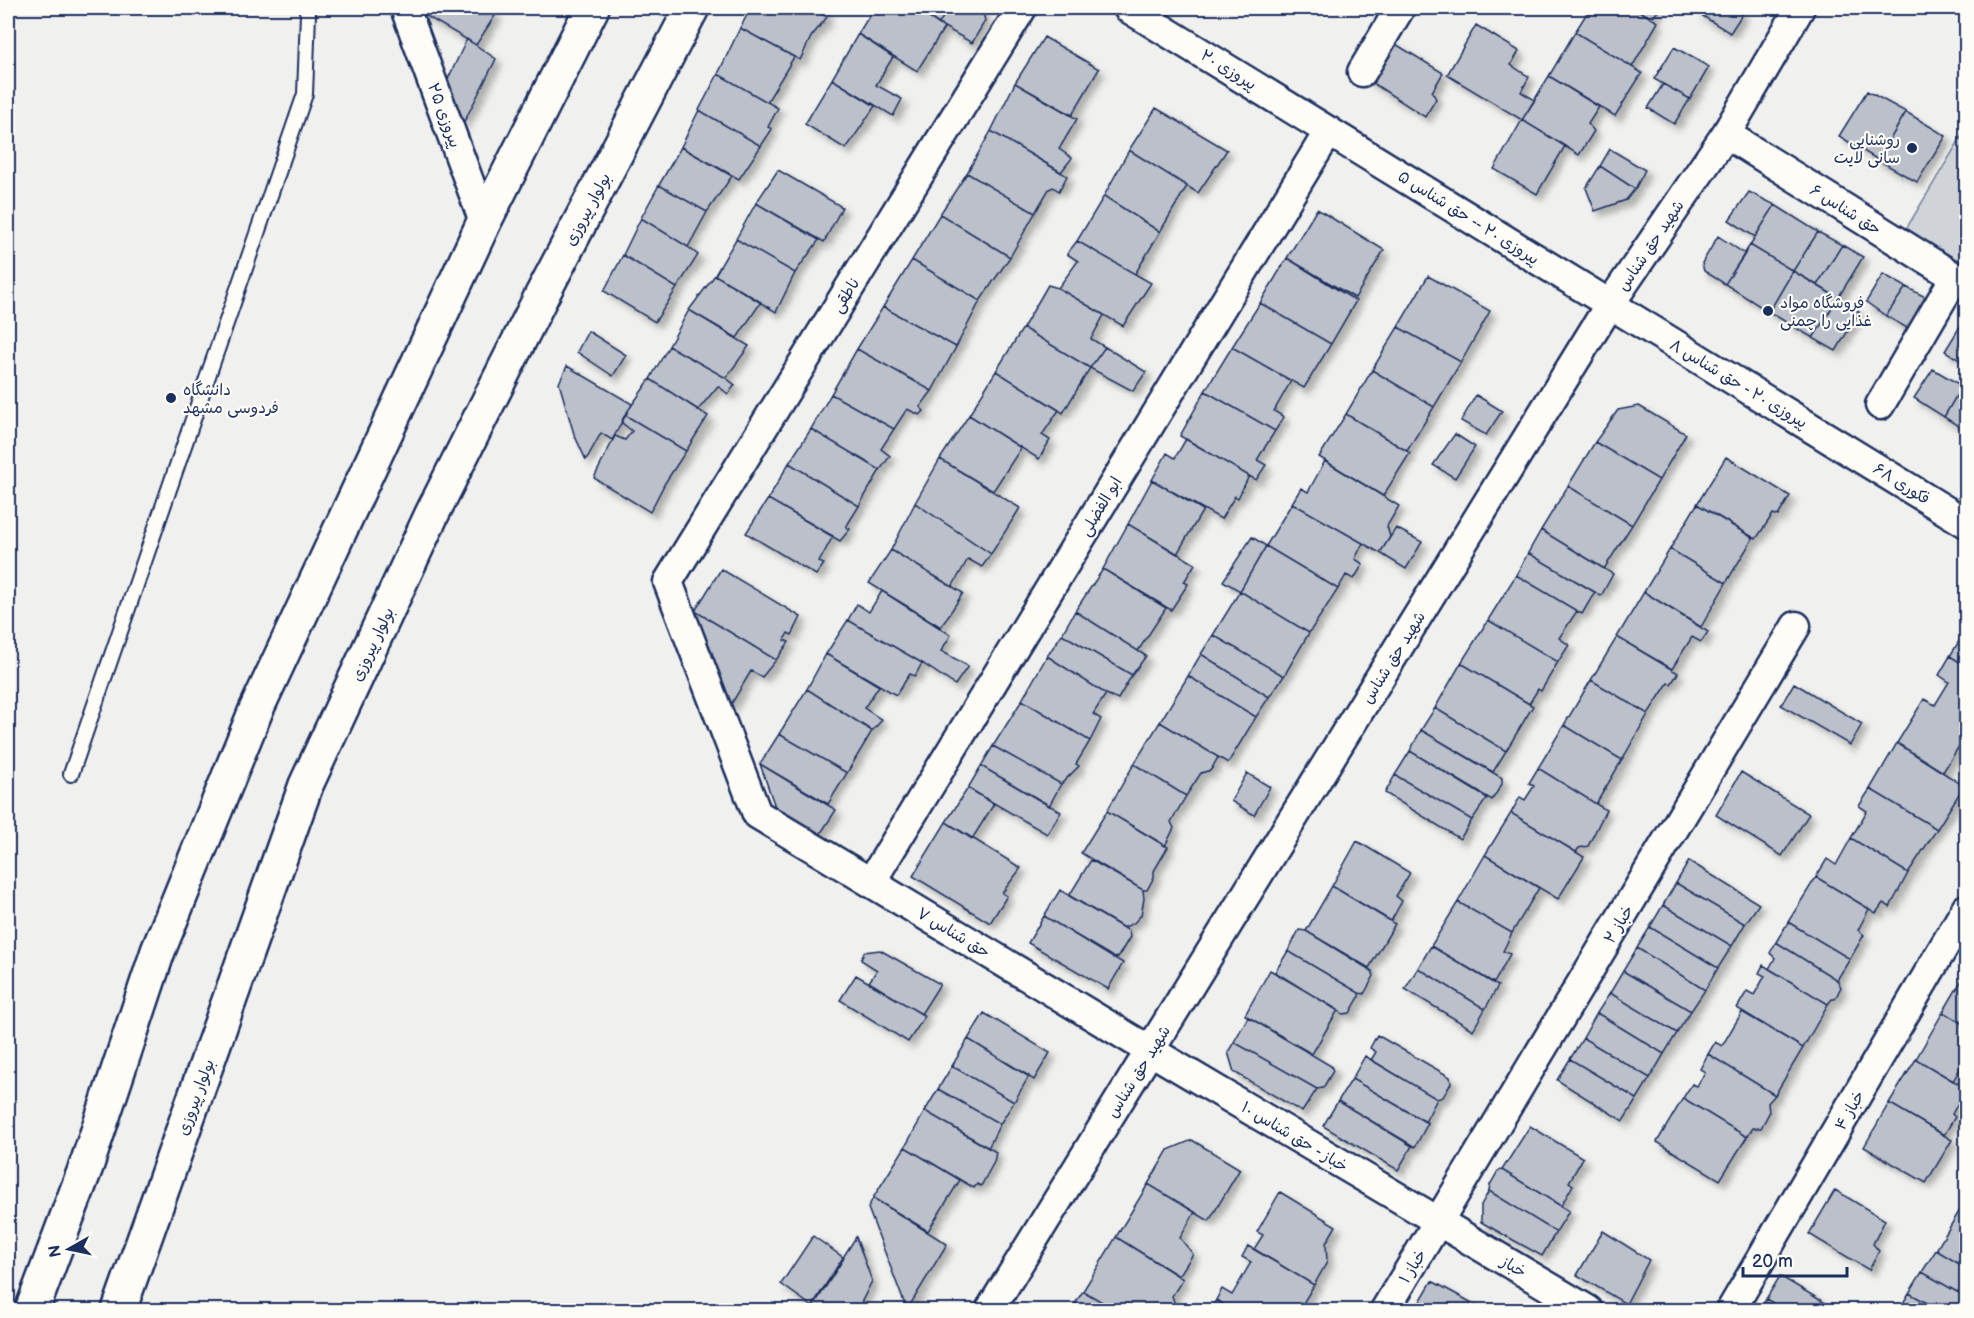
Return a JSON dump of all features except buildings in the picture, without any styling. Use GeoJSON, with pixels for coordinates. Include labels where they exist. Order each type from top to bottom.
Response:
{"type":"FeatureCollection","features":[{"type":"Feature","properties":{"kind":"main road"},"geometry":{"type":"LineString","coordinates":[[32,1311],[87,1164],[158,951],[256,710],[484,222],[592,8]]}},
{"type":"Feature","properties":{"kind":"main road","name":"بولوار پیروزی"},"geometry":{"type":"LineString","coordinates":[[119,1311],[306,785],[437,504],[542,295],[692,8]]}},
{"type":"Feature","properties":{"kind":"street","name":"پیروزی ۲۵"},"geometry":{"type":"LineString","coordinates":[[405,8],[484,222]]}},
{"type":"Feature","properties":{"kind":"street","name":"ناطقی"},"geometry":{"type":"LineString","coordinates":[[757,814],[668,582],[1022,8]]}},
{"type":"Feature","properties":{"kind":"street","name":"پیروزی ۲۰"},"geometry":{"type":"LineString","coordinates":[[1128,8],[1329,131]]}},
{"type":"Feature","properties":{"kind":"street"},"geometry":{"type":"LineString","coordinates":[[1362,72],[1400,8]]}},
{"type":"Feature","properties":{"kind":"street","name":"شهید حق شناس"},"geometry":{"type":"LineString","coordinates":[[990,1311],[1610,304],[1726,134],[1800,8]]}},
{"type":"Feature","properties":{"kind":"street","name":"پیروزی ۲۰ -- حق شناس ۵"},"geometry":{"type":"LineString","coordinates":[[1329,131],[1610,304]]}},
{"type":"Feature","properties":{"kind":"street","name":"ابو الفضلی"},"geometry":{"type":"LineString","coordinates":[[871,882],[1329,131]]}},
{"type":"Feature","properties":{"kind":"street","name":"حق شناس ۶"},"geometry":{"type":"LineString","coordinates":[[1726,134],[1961,281]]}},
{"type":"Feature","properties":{"kind":"street"},"geometry":{"type":"LineString","coordinates":[[1880,405],[1961,281]]}},
{"type":"Feature","properties":{"kind":"street","name":"پیروزی ۲۰ - حق شناس ۸"},"geometry":{"type":"LineString","coordinates":[[1610,304],[1868,462]]}},
{"type":"Feature","properties":{"kind":"street","name":"فکوری ۶۸"},"geometry":{"type":"LineString","coordinates":[[1868,462],[1966,523]]}},
{"type":"Feature","properties":{"kind":"street","name":"خباز ۲"},"geometry":{"type":"LineString","coordinates":[[1439,1222],[1796,626]]}},
{"type":"Feature","properties":{"kind":"street","name":"حق شناس ۷"},"geometry":{"type":"LineString","coordinates":[[757,814],[1151,1051]]}},
{"type":"Feature","properties":{"kind":"street","name":"خباز ۴"},"geometry":{"type":"LineString","coordinates":[[1731,1311],[1966,909]]}},
{"type":"Feature","properties":{"kind":"street","name":"خباز - حق شناس ۱۰"},"geometry":{"type":"LineString","coordinates":[[1151,1051],[1439,1222]]}},
{"type":"Feature","properties":{"kind":"street","name":"خباز ۱"},"geometry":{"type":"LineString","coordinates":[[1385,1311],[1439,1222]]}},
{"type":"Feature","properties":{"kind":"street","name":"خباز"},"geometry":{"type":"LineString","coordinates":[[1439,1222],[1588,1311]]}},
{"type":"Feature","properties":{"kind":"lane"},"geometry":{"type":"LineString","coordinates":[[71,774],[305,94],[308,14],[306,8]]}},
{"type":"Feature","properties":{"kind":"shaded area"},"geometry":{"type":"Polygon","coordinates":[[[1966,129],[1966,266],[1906,229],[1966,129]]]}},
{"type":"Feature","properties":{"kind":"place","name":"روشنایی سانی لایت"},"geometry":{"type":"Point","coordinates":[1912,148]}},
{"type":"Feature","properties":{"kind":"place","name":"فروشگاه مواد غذایی را چمنی"},"geometry":{"type":"Point","coordinates":[1768,311]}},
{"type":"Feature","properties":{"kind":"place","name":"دانشگاه فردوسی مشهد"},"geometry":{"type":"Point","coordinates":[171,398]}}]}
